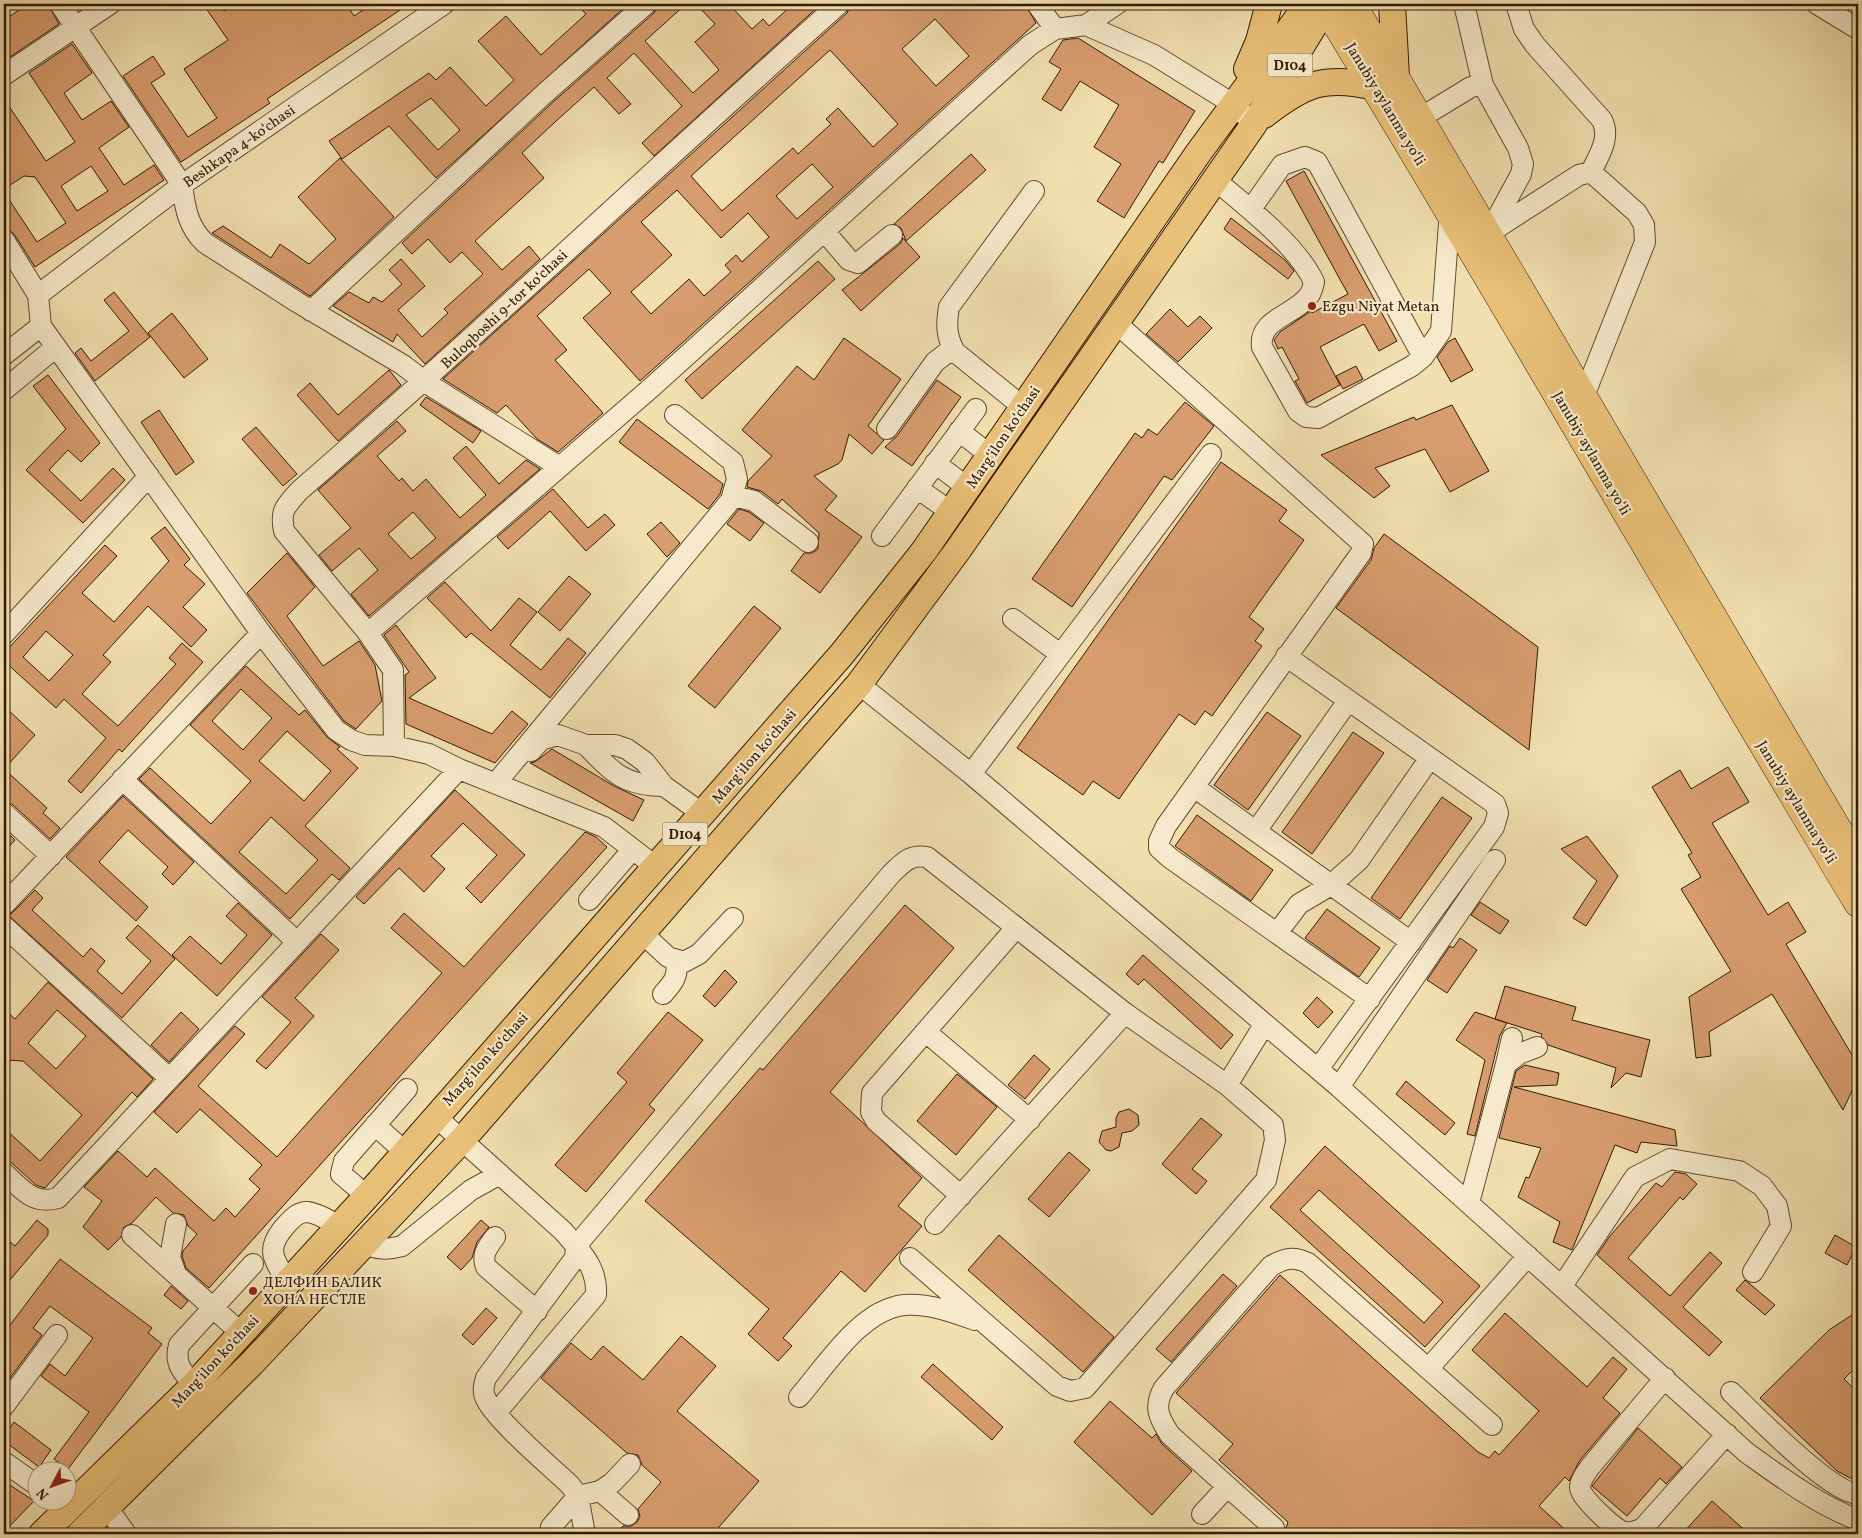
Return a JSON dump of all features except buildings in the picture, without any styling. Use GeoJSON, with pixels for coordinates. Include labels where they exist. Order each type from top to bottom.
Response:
{"type":"FeatureCollection","features":[{"type":"Feature","properties":{"kind":"highway","name":"Janubiy aylanma yoʻli"},"geometry":{"type":"LineString","coordinates":[[1327,4],[1386,82],[1420,118],[1858,864]]}},
{"type":"Feature","properties":{"kind":"highway","name":"Janubiy aylanma yoʻli"},"geometry":{"type":"LineString","coordinates":[[1386,82],[1450,210],[1772,760],[1858,903]]}},
{"type":"Feature","properties":{"kind":"main road"},"geometry":{"type":"LineString","coordinates":[[1233,104],[1259,41],[1269,4]]}},
{"type":"Feature","properties":{"kind":"main road","name":"Margʻilon koʻchasi"},"geometry":{"type":"LineString","coordinates":[[78,1490],[194,1385],[242,1333],[405,1152],[842,654],[924,551],[1233,104],[1327,4]]}},
{"type":"Feature","properties":{"kind":"main road","name":"Margʻilon koʻchasi"},"geometry":{"type":"LineString","coordinates":[[80,1534],[252,1363],[462,1140],[859,684],[958,550],[1254,124],[1327,4]]}},
{"type":"Feature","properties":{"kind":"main road"},"geometry":{"type":"LineString","coordinates":[[1254,124],[1304,88],[1327,81],[1386,82],[1392,4]]}},
{"type":"Feature","properties":{"kind":"main road","name":"Margʻilon koʻchasi"},"geometry":{"type":"LineString","coordinates":[[42,1534],[58,1510]]}},
{"type":"Feature","properties":{"kind":"street"},"geometry":{"type":"LineString","coordinates":[[60,4],[182,185],[185,211],[196,234],[205,243],[311,311],[365,341],[558,466]]}},
{"type":"Feature","properties":{"kind":"street"},"geometry":{"type":"LineString","coordinates":[[4,75],[110,4]]}},
{"type":"Feature","properties":{"kind":"street","name":"Beshkapa 4-koʻchasi"},"geometry":{"type":"LineString","coordinates":[[38,295],[182,185],[444,4]]}},
{"type":"Feature","properties":{"kind":"street"},"geometry":{"type":"LineString","coordinates":[[311,311],[537,101],[646,4]]}},
{"type":"Feature","properties":{"kind":"street","name":"Buloqboshi 9-tor koʻchasi"},"geometry":{"type":"LineString","coordinates":[[394,746],[393,670],[368,633],[284,531],[281,517],[284,508],[299,491],[426,382],[710,119],[839,4]]}},
{"type":"Feature","properties":{"kind":"street"},"geometry":{"type":"LineString","coordinates":[[1037,4],[1055,30]]}},
{"type":"Feature","properties":{"kind":"street"},"geometry":{"type":"LineString","coordinates":[[368,633],[558,466],[652,387],[1030,45],[1055,30],[1086,25],[1117,4]]}},
{"type":"Feature","properties":{"kind":"street"},"geometry":{"type":"LineString","coordinates":[[1464,4],[1483,84],[1518,148],[1523,164],[1521,174],[1489,233]]}},
{"type":"Feature","properties":{"kind":"street"},"geometry":{"type":"LineString","coordinates":[[1516,4],[1524,29],[1535,45],[1602,120],[1606,127],[1606,138],[1591,172]]}},
{"type":"Feature","properties":{"kind":"street"},"geometry":{"type":"LineString","coordinates":[[1817,4],[1858,29]]}},
{"type":"Feature","properties":{"kind":"street"},"geometry":{"type":"LineString","coordinates":[[1086,25],[1154,55],[1233,104],[1254,124]]}},
{"type":"Feature","properties":{"kind":"street"},"geometry":{"type":"LineString","coordinates":[[1420,118],[1471,87],[1483,84]]}},
{"type":"Feature","properties":{"kind":"street"},"geometry":{"type":"LineString","coordinates":[[1251,209],[1282,165],[1304,157],[1317,162],[1423,357]]}},
{"type":"Feature","properties":{"kind":"street"},"geometry":{"type":"LineString","coordinates":[[1489,233],[1579,175],[1591,172]]}},
{"type":"Feature","properties":{"kind":"street"},"geometry":{"type":"LineString","coordinates":[[1584,396],[1644,242],[1644,225],[1637,213],[1591,172]]}},
{"type":"Feature","properties":{"kind":"street"},"geometry":{"type":"LineString","coordinates":[[1214,179],[1251,209],[1306,266],[1314,282],[1309,294],[1265,329],[1261,338],[1262,347],[1298,411],[1306,417],[1318,418],[1412,366],[1423,357],[1441,331],[1450,210]]}},
{"type":"Feature","properties":{"kind":"street"},"geometry":{"type":"LineString","coordinates":[[1023,407],[955,352],[948,340],[946,325],[948,307],[1034,191]]}},
{"type":"Feature","properties":{"kind":"street"},"geometry":{"type":"LineString","coordinates":[[825,232],[849,260],[858,263],[892,235]]}},
{"type":"Feature","properties":{"kind":"street"},"geometry":{"type":"LineString","coordinates":[[4,240],[38,295],[42,326],[56,347],[261,632],[336,730],[351,740],[365,745],[394,746],[428,754],[459,769],[604,827],[656,867]]}},
{"type":"Feature","properties":{"kind":"street"},"geometry":{"type":"LineString","coordinates":[[1115,322],[1362,544],[1361,553],[1166,826],[1159,841],[1160,848],[1370,999]]}},
{"type":"Feature","properties":{"kind":"street"},"geometry":{"type":"LineString","coordinates":[[4,355],[42,326]]}},
{"type":"Feature","properties":{"kind":"street"},"geometry":{"type":"LineString","coordinates":[[4,390],[56,347]]}},
{"type":"Feature","properties":{"kind":"street"},"geometry":{"type":"LineString","coordinates":[[887,429],[935,362],[948,352],[955,352]]}},
{"type":"Feature","properties":{"kind":"street"},"geometry":{"type":"LineString","coordinates":[[882,536],[976,409]]}},
{"type":"Feature","properties":{"kind":"street"},"geometry":{"type":"LineString","coordinates":[[675,415],[734,462],[737,479],[732,500]]}},
{"type":"Feature","properties":{"kind":"street"},"geometry":{"type":"LineString","coordinates":[[959,431],[990,455]]}},
{"type":"Feature","properties":{"kind":"street"},"geometry":{"type":"LineString","coordinates":[[970,774],[1211,454]]}},
{"type":"Feature","properties":{"kind":"street"},"geometry":{"type":"LineString","coordinates":[[935,463],[968,488]]}},
{"type":"Feature","properties":{"kind":"street"},"geometry":{"type":"LineString","coordinates":[[4,634],[149,476]]}},
{"type":"Feature","properties":{"kind":"street"},"geometry":{"type":"LineString","coordinates":[[917,488],[951,512]]}},
{"type":"Feature","properties":{"kind":"street"},"geometry":{"type":"LineString","coordinates":[[501,785],[732,500],[738,497],[754,501],[808,542]]}},
{"type":"Feature","properties":{"kind":"street"},"geometry":{"type":"LineString","coordinates":[[1013,619],[1060,654]]}},
{"type":"Feature","properties":{"kind":"street"},"geometry":{"type":"LineString","coordinates":[[4,905],[261,632]]}},
{"type":"Feature","properties":{"kind":"street"},"geometry":{"type":"LineString","coordinates":[[1286,656],[1495,804],[1498,820],[1318,1069]]}},
{"type":"Feature","properties":{"kind":"street"},"geometry":{"type":"LineString","coordinates":[[859,684],[970,774],[1339,1087],[1747,1453],[1780,1477],[1836,1511],[1858,1520]]}},
{"type":"Feature","properties":{"kind":"street"},"geometry":{"type":"LineString","coordinates":[[1256,831],[1348,701]]}},
{"type":"Feature","properties":{"kind":"street"},"geometry":{"type":"LineString","coordinates":[[501,785],[541,740],[558,735],[586,744],[615,745],[627,749],[645,762],[664,786],[703,814]]}},
{"type":"Feature","properties":{"kind":"street"},"geometry":{"type":"LineString","coordinates":[[586,744],[608,768],[624,780],[640,785],[664,786]]}},
{"type":"Feature","properties":{"kind":"street"},"geometry":{"type":"LineString","coordinates":[[1277,933],[1299,904],[1331,885],[1359,860],[1430,758]]}},
{"type":"Feature","properties":{"kind":"street"},"geometry":{"type":"LineString","coordinates":[[4,1173],[31,1197],[44,1202],[58,1198],[459,769]]}},
{"type":"Feature","properties":{"kind":"street"},"geometry":{"type":"LineString","coordinates":[[122,779],[297,942]]}},
{"type":"Feature","properties":{"kind":"street"},"geometry":{"type":"LineString","coordinates":[[1194,787],[1411,942]]}},
{"type":"Feature","properties":{"kind":"street"},"geometry":{"type":"LineString","coordinates":[[4,813],[51,856]]}},
{"type":"Feature","properties":{"kind":"street"},"geometry":{"type":"LineString","coordinates":[[589,900],[633,849]]}},
{"type":"Feature","properties":{"kind":"street"},"geometry":{"type":"LineString","coordinates":[[585,1534],[578,1496],[570,1484],[496,1413],[484,1397],[486,1378],[575,1258],[576,1246],[904,861],[915,855],[927,857],[1015,929],[1125,1013],[1227,1085],[1273,1125],[1275,1140],[1266,1180],[1085,1388],[1070,1391],[1057,1386],[910,1258]]}},
{"type":"Feature","properties":{"kind":"street"},"geometry":{"type":"LineString","coordinates":[[1339,1087],[1495,860]]}},
{"type":"Feature","properties":{"kind":"street"},"geometry":{"type":"LineString","coordinates":[[642,934],[675,960],[684,962],[699,954],[733,918]]}},
{"type":"Feature","properties":{"kind":"street"},"geometry":{"type":"LineString","coordinates":[[4,926],[169,1078]]}},
{"type":"Feature","properties":{"kind":"street"},"geometry":{"type":"LineString","coordinates":[[961,1196],[876,1121],[871,1112],[872,1093],[1015,929]]}},
{"type":"Feature","properties":{"kind":"street"},"geometry":{"type":"LineString","coordinates":[[663,994],[676,976],[678,970],[675,960]]}},
{"type":"Feature","properties":{"kind":"street"},"geometry":{"type":"LineString","coordinates":[[935,1224],[1125,1013]]}},
{"type":"Feature","properties":{"kind":"street"},"geometry":{"type":"LineString","coordinates":[[1227,1085],[1264,1025]]}},
{"type":"Feature","properties":{"kind":"street"},"geometry":{"type":"LineString","coordinates":[[926,1032],[1030,1120]]}},
{"type":"Feature","properties":{"kind":"street"},"geometry":{"type":"LineString","coordinates":[[1470,1203],[1512,1038]]}},
{"type":"Feature","properties":{"kind":"street"},"geometry":{"type":"LineString","coordinates":[[1506,1064],[1519,1054],[1537,1047]]}},
{"type":"Feature","properties":{"kind":"street"},"geometry":{"type":"LineString","coordinates":[[366,1196],[341,1174],[341,1168],[344,1161],[407,1089]]}},
{"type":"Feature","properties":{"kind":"street"},"geometry":{"type":"LineString","coordinates":[[435,1116],[563,1231],[592,1269],[597,1283],[596,1295],[496,1413]]}},
{"type":"Feature","properties":{"kind":"street"},"geometry":{"type":"LineString","coordinates":[[375,1125],[405,1152]]}},
{"type":"Feature","properties":{"kind":"street"},"geometry":{"type":"LineString","coordinates":[[1562,1286],[1635,1177],[1670,1159],[1739,1171],[1762,1186],[1777,1206],[1781,1226],[1753,1272]]}},
{"type":"Feature","properties":{"kind":"street"},"geometry":{"type":"LineString","coordinates":[[364,1243],[376,1249],[390,1250],[402,1246],[471,1190],[500,1174]]}},
{"type":"Feature","properties":{"kind":"street"},"geometry":{"type":"LineString","coordinates":[[288,1282],[272,1254],[276,1236],[296,1215],[305,1212],[320,1216],[339,1226]]}},
{"type":"Feature","properties":{"kind":"street"},"geometry":{"type":"LineString","coordinates":[[176,1224],[170,1257],[176,1274]]}},
{"type":"Feature","properties":{"kind":"street"},"geometry":{"type":"LineString","coordinates":[[132,1235],[242,1333]]}},
{"type":"Feature","properties":{"kind":"street"},"geometry":{"type":"LineString","coordinates":[[495,1237],[484,1252],[483,1260],[486,1266],[537,1311]]}},
{"type":"Feature","properties":{"kind":"street"},"geometry":{"type":"LineString","coordinates":[[1428,1369],[1528,1256]]}},
{"type":"Feature","properties":{"kind":"street"},"geometry":{"type":"LineString","coordinates":[[1274,1528],[1170,1435],[1160,1419],[1157,1406],[1164,1388],[1271,1266],[1288,1258],[1308,1263],[1492,1426]]}},
{"type":"Feature","properties":{"kind":"street"},"geometry":{"type":"LineString","coordinates":[[194,1385],[178,1364],[177,1353],[179,1345],[253,1264]]}},
{"type":"Feature","properties":{"kind":"street"},"geometry":{"type":"LineString","coordinates":[[799,1396],[860,1325],[887,1309],[904,1305],[923,1306],[945,1310],[984,1322]]}},
{"type":"Feature","properties":{"kind":"street"},"geometry":{"type":"LineString","coordinates":[[4,1406],[57,1335]]}},
{"type":"Feature","properties":{"kind":"street"},"geometry":{"type":"LineString","coordinates":[[1665,1378],[1581,1480],[1579,1489],[1583,1498],[1622,1532],[1632,1532],[1643,1528],[1727,1434]]}},
{"type":"Feature","properties":{"kind":"street"},"geometry":{"type":"LineString","coordinates":[[1731,1392],[1811,1467],[1845,1490],[1858,1494]]}},
{"type":"Feature","properties":{"kind":"street"},"geometry":{"type":"LineString","coordinates":[[4,1462],[28,1479]]}},
{"type":"Feature","properties":{"kind":"street"},"geometry":{"type":"LineString","coordinates":[[551,1527],[578,1496],[600,1491],[612,1483],[630,1464]]}},
{"type":"Feature","properties":{"kind":"street"},"geometry":{"type":"LineString","coordinates":[[1202,1514],[1228,1487]]}},
{"type":"Feature","properties":{"kind":"street"},"geometry":{"type":"LineString","coordinates":[[600,1491],[628,1515]]}},
{"type":"Feature","properties":{"kind":"street"},"geometry":{"type":"LineString","coordinates":[[107,1507],[126,1534]]}},
{"type":"Feature","properties":{"kind":"place","name":"Ezgu Niyat Metan"},"geometry":{"type":"Point","coordinates":[1312,306]}},
{"type":"Feature","properties":{"kind":"place","name":"ДЕЛФИН БАЛИК ХОНА НЕСТЛЕ"},"geometry":{"type":"Point","coordinates":[253,1291]}}]}
